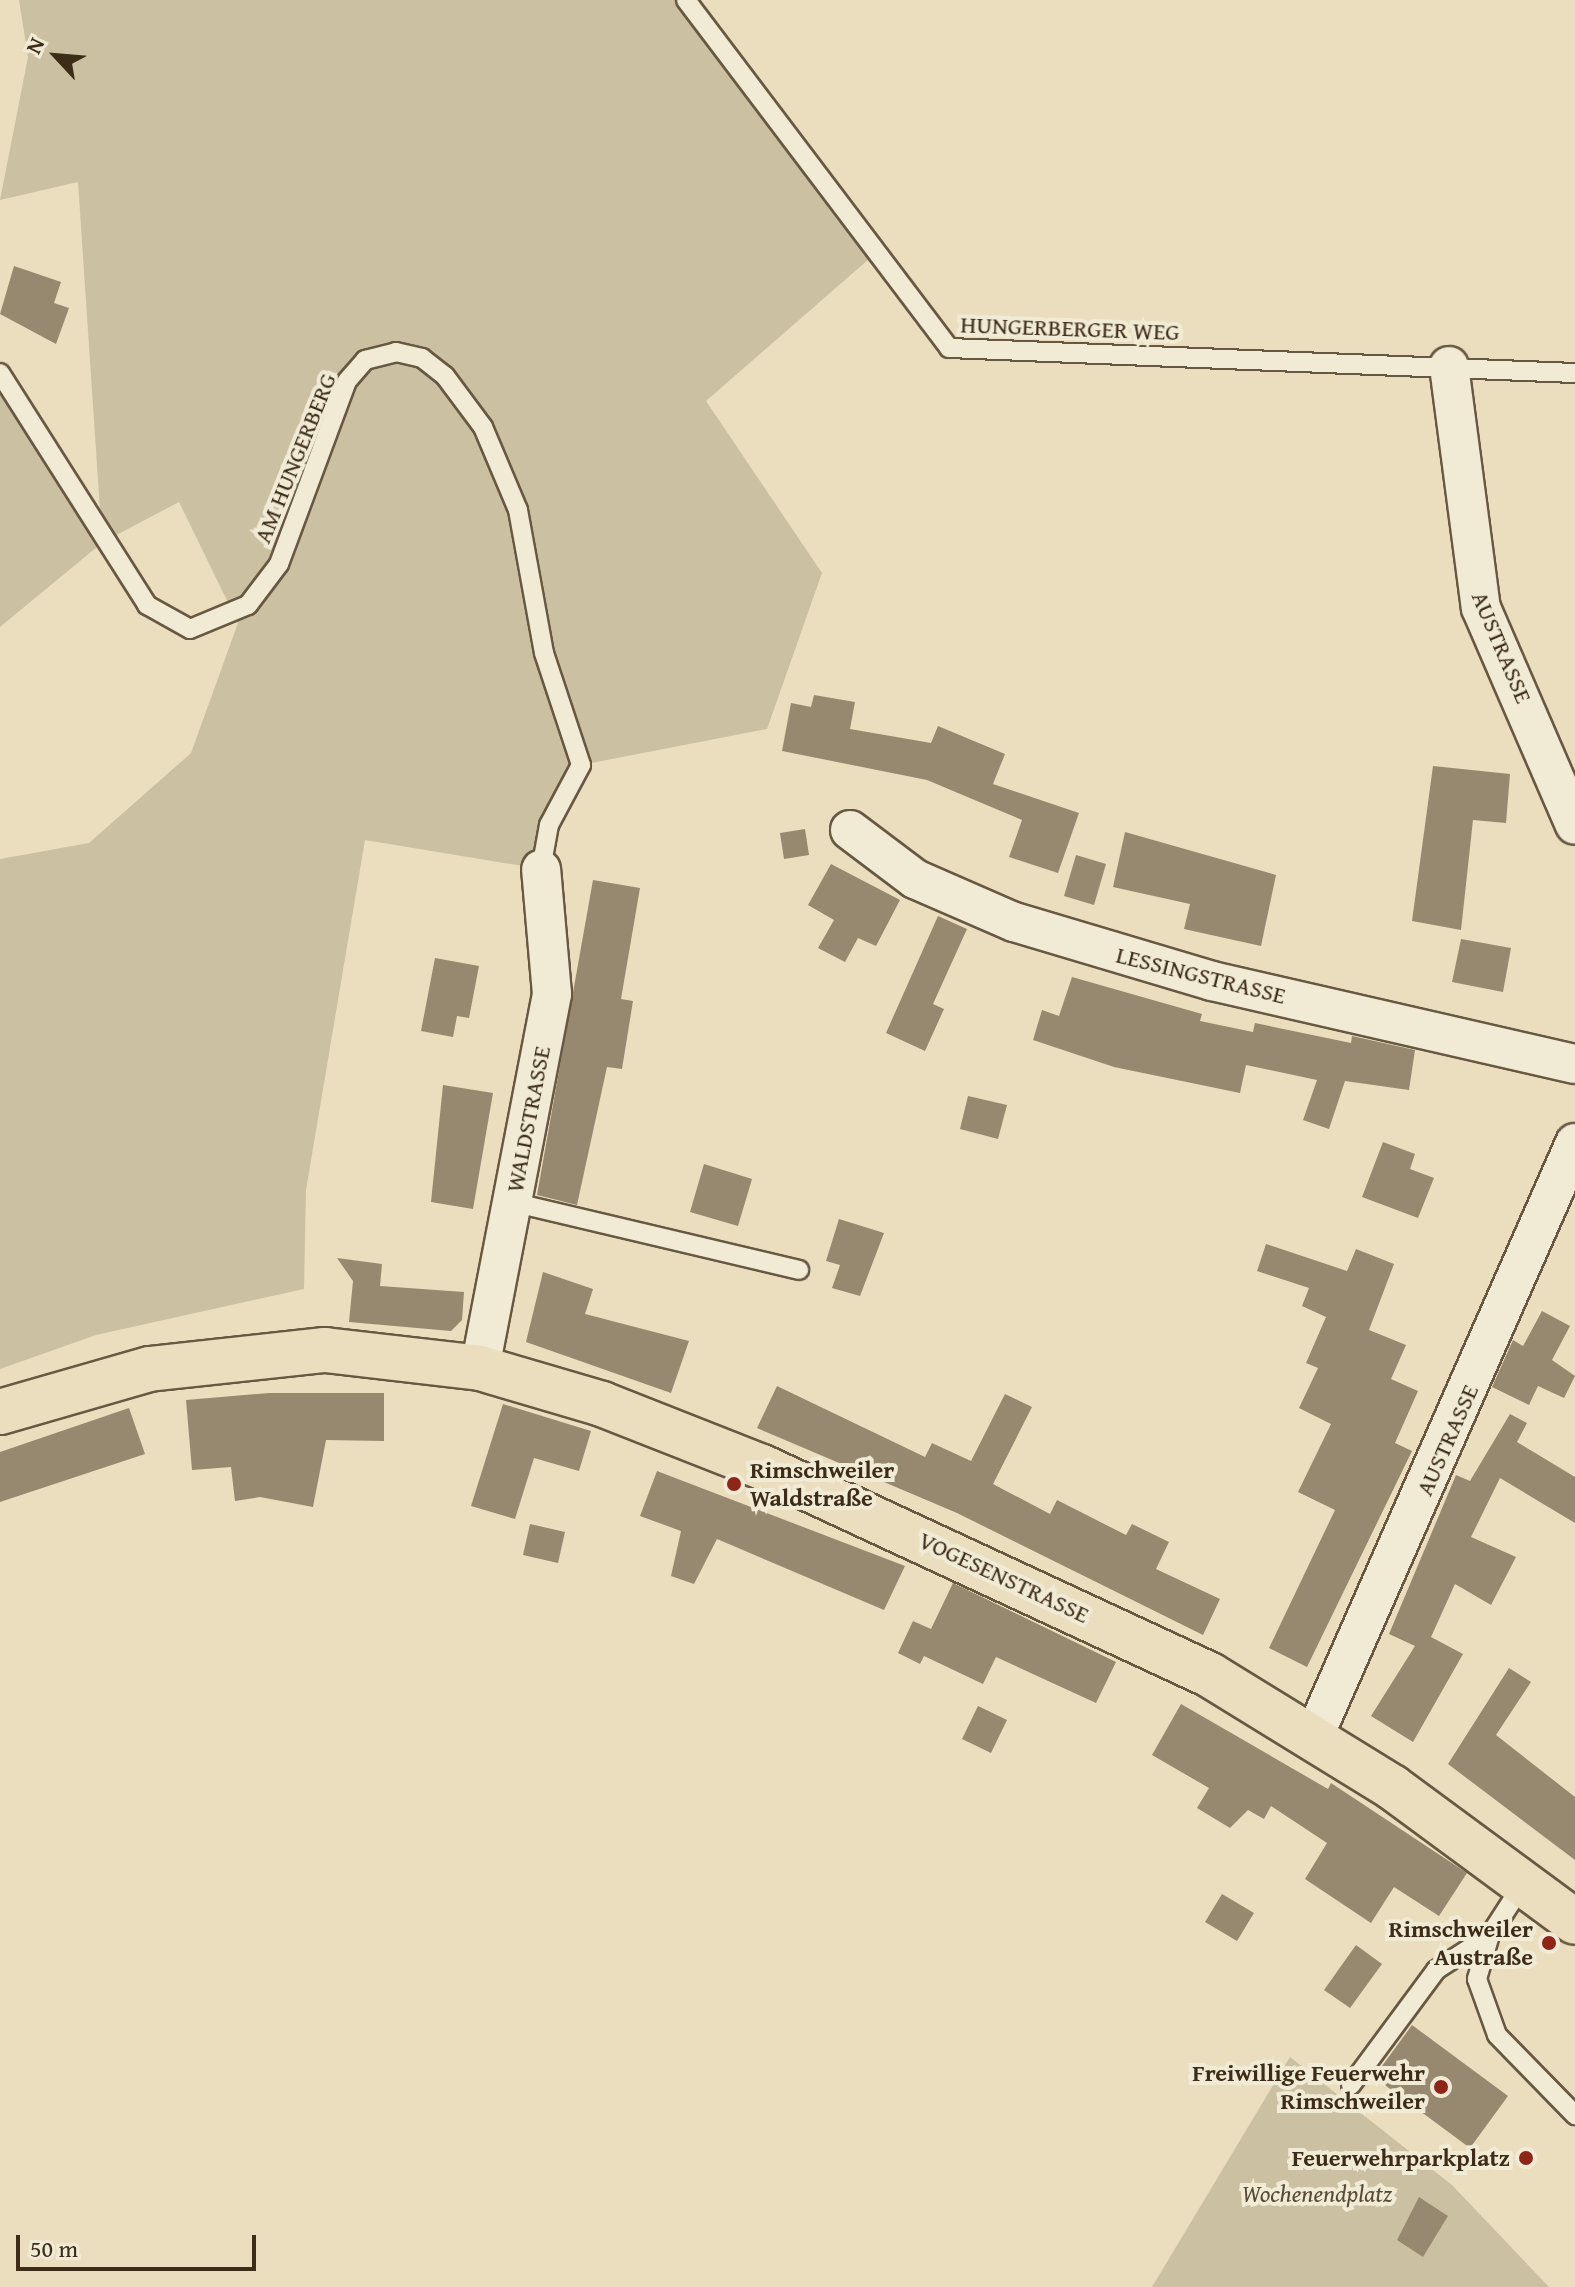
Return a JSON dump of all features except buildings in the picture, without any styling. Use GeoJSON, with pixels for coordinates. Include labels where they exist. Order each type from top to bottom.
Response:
{"type":"FeatureCollection","features":[{"type":"Feature","properties":{"kind":"main road","name":"VOGESENSTRASSE"},"geometry":{"type":"LineString","coordinates":[[0,1412],[98,1380],[256,1355],[325,1350],[480,1368],[602,1404],[762,1467],[1138,1639],[1314,1736],[1575,1922]]}},
{"type":"Feature","properties":{"kind":"street","name":"AUSTRASSE"},"geometry":{"type":"LineString","coordinates":[[1449,366],[1481,608],[1575,825]]}},
{"type":"Feature","properties":{"kind":"street","name":"LESSINGSTRASSE"},"geometry":{"type":"LineString","coordinates":[[850,830],[915,879],[1014,922],[1212,981],[1575,1064]]}},
{"type":"Feature","properties":{"kind":"street","name":"WALDSTRASSE"},"geometry":{"type":"LineString","coordinates":[[480,1368],[552,994],[541,869]]}},
{"type":"Feature","properties":{"kind":"street","name":"AUSTRASSE"},"geometry":{"type":"LineString","coordinates":[[1314,1736],[1574,1150]]}},
{"type":"Feature","properties":{"kind":"lane","name":"HUNGERBERGER WEG"},"geometry":{"type":"LineString","coordinates":[[686,0],[949,348],[1575,373]]}},
{"type":"Feature","properties":{"kind":"lane","name":"AM HUNGERBERG"},"geometry":{"type":"LineString","coordinates":[[0,373],[147,605],[190,629],[248,605],[279,564],[347,381],[365,360],[396,352],[422,358],[445,376],[483,427],[518,510],[544,653],[581,765],[549,825],[541,869]]}},
{"type":"Feature","properties":{"kind":"lane"},"geometry":{"type":"LineString","coordinates":[[512,1202],[799,1270]]}},
{"type":"Feature","properties":{"kind":"lane"},"geometry":{"type":"LineString","coordinates":[[1523,1884],[1490,1935],[1477,1979],[1497,2035],[1575,2115]]}},
{"type":"Feature","properties":{"kind":"lane"},"geometry":{"type":"LineString","coordinates":[[1351,2085],[1436,1970],[1490,1935]]}},
{"type":"Feature","properties":{"kind":"green space"},"geometry":{"type":"Polygon","coordinates":[[[19,0],[686,0],[877,252],[706,401],[822,573],[767,729],[581,765],[541,869],[365,840],[306,1190],[304,1289],[96,1335],[0,1369],[0,859],[89,843],[191,753],[238,623],[179,502],[103,542],[0,627],[0,379],[102,540],[78,182],[0,200],[28,57],[19,0]]]}},
{"type":"Feature","properties":{"kind":"green space","name":"Wochenendplatz"},"geometry":{"type":"Polygon","coordinates":[[[1290,2057],[1452,2185],[1549,2287],[1152,2287],[1290,2057]]]}},
{"type":"Feature","properties":{"kind":"place","name":"Rimschweiler Waldstraße"},"geometry":{"type":"Point","coordinates":[734,1484]}},
{"type":"Feature","properties":{"kind":"place","name":"Rimschweiler Austraße"},"geometry":{"type":"Point","coordinates":[1549,1943]}},
{"type":"Feature","properties":{"kind":"place","name":"Freiwillige Feuerwehr Rimschweiler"},"geometry":{"type":"Point","coordinates":[1441,2087]}},
{"type":"Feature","properties":{"kind":"place","name":"Feuerwehrparkplatz"},"geometry":{"type":"Point","coordinates":[1526,2158]}}]}
